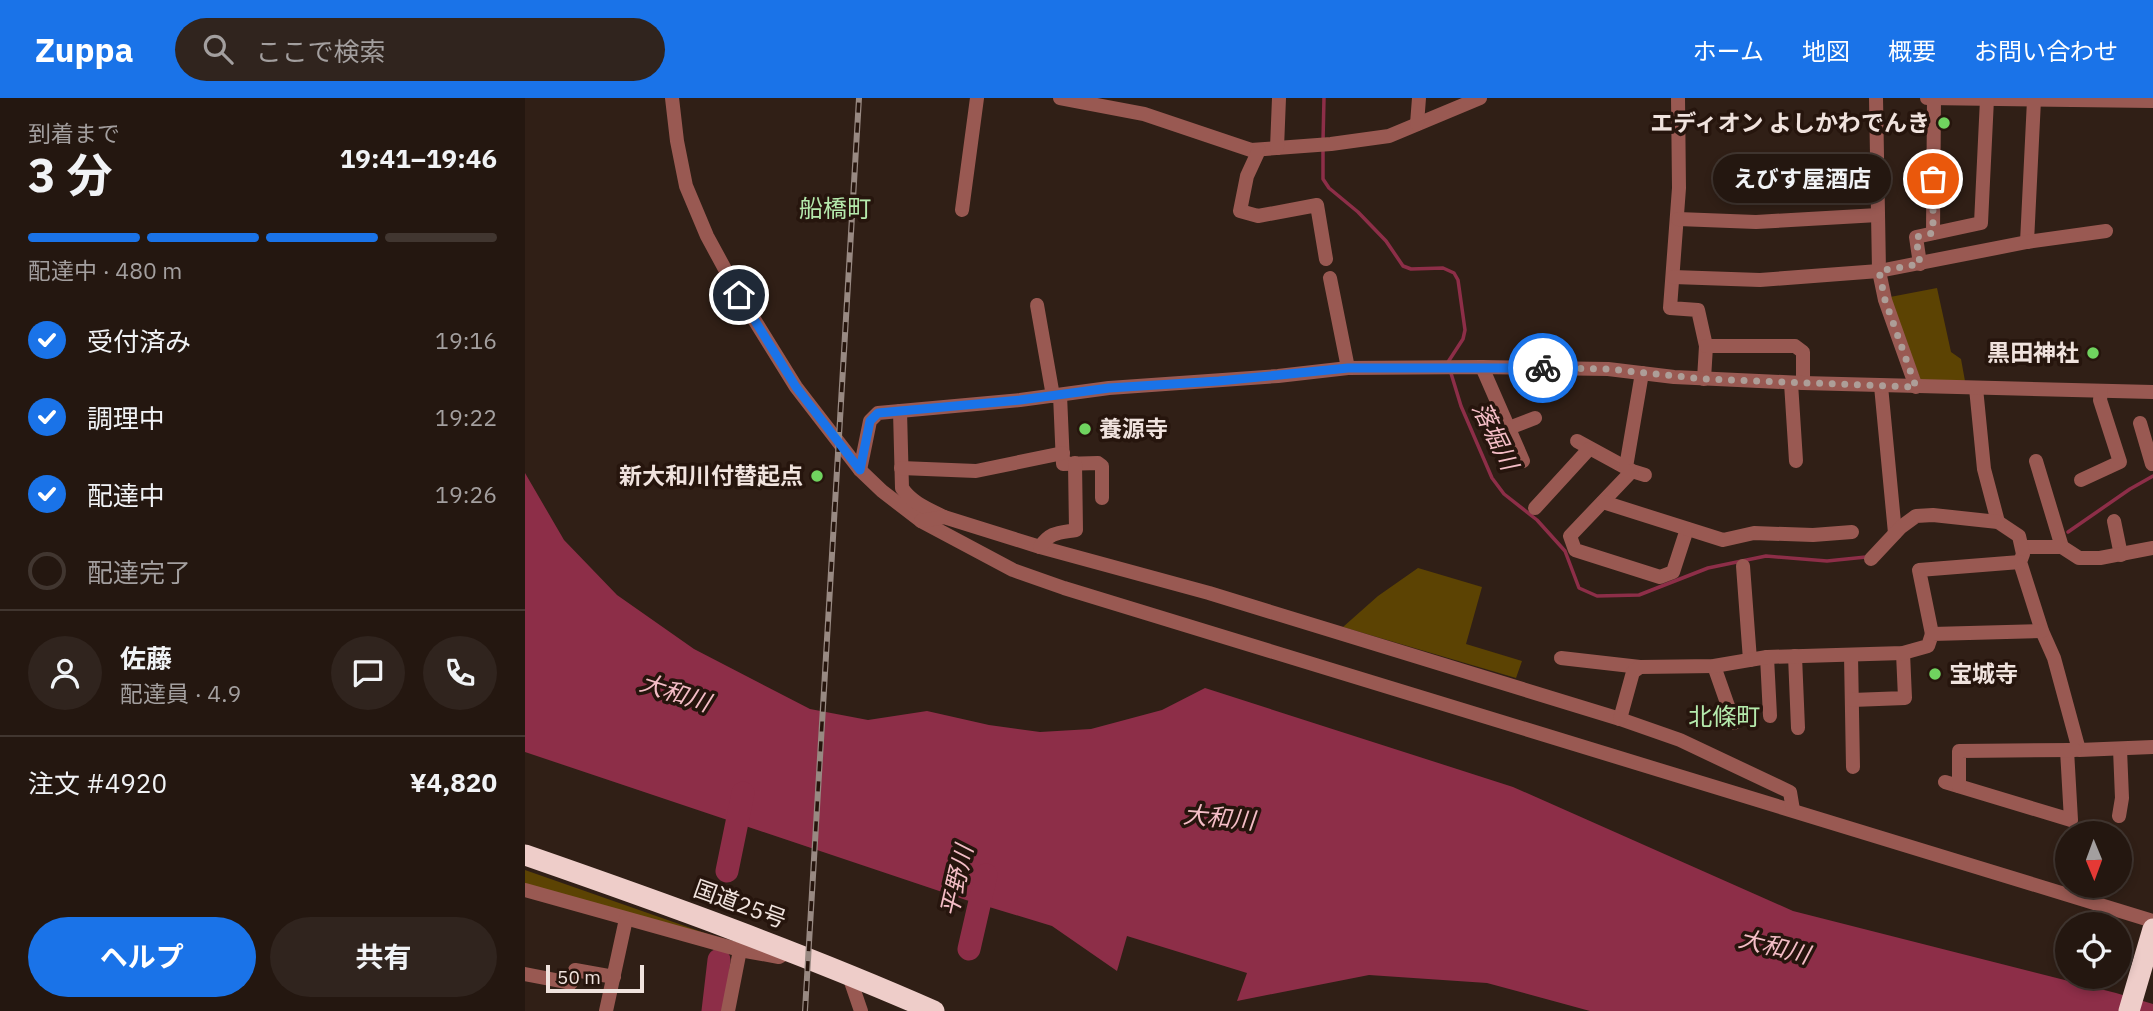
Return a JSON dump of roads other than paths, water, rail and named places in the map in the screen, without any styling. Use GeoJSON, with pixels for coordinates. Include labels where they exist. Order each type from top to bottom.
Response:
{"type":"FeatureCollection","features":[{"type":"Feature","properties":{"kind":"highway","name":"国道25号"},"geometry":{"type":"LineString","coordinates":[[525,855],[790,950],[934,1011]]}},
{"type":"Feature","properties":{"kind":"highway"},"geometry":{"type":"LineString","coordinates":[[2129,1011],[2153,928]]}},
{"type":"Feature","properties":{"kind":"street"},"geometry":{"type":"LineString","coordinates":[[672,98],[686,186],[707,236],[739,295],[796,387],[860,470],[921,521],[1013,570],[1064,588],[1793,810],[2153,928]]}},
{"type":"Feature","properties":{"kind":"street"},"geometry":{"type":"LineString","coordinates":[[962,210],[977,98]]}},
{"type":"Feature","properties":{"kind":"street"},"geometry":{"type":"LineString","coordinates":[[1060,98],[1144,114],[1251,150],[1323,145],[1389,136],[1480,98]]}},
{"type":"Feature","properties":{"kind":"street"},"geometry":{"type":"LineString","coordinates":[[1277,148],[1279,98]]}},
{"type":"Feature","properties":{"kind":"street"},"geometry":{"type":"LineString","coordinates":[[1417,124],[1419,98]]}},
{"type":"Feature","properties":{"kind":"street"},"geometry":{"type":"LineString","coordinates":[[1678,98],[1678,219],[1670,308],[1698,310],[1706,346],[1704,379]]}},
{"type":"Feature","properties":{"kind":"street"},"geometry":{"type":"LineString","coordinates":[[1876,98],[1879,271],[1885,300],[1916,387]]}},
{"type":"Feature","properties":{"kind":"street"},"geometry":{"type":"LineString","coordinates":[[1927,98],[2153,101]]}},
{"type":"Feature","properties":{"kind":"street"},"geometry":{"type":"LineString","coordinates":[[1933,233],[1934,98]]}},
{"type":"Feature","properties":{"kind":"street"},"geometry":{"type":"LineString","coordinates":[[1920,264],[1916,237],[1981,223],[1987,99]]}},
{"type":"Feature","properties":{"kind":"street"},"geometry":{"type":"LineString","coordinates":[[2027,242],[2034,100]]}},
{"type":"Feature","properties":{"kind":"street"},"geometry":{"type":"LineString","coordinates":[[1259,150],[1247,176],[1240,211],[1258,216],[1317,205],[1326,259]]}},
{"type":"Feature","properties":{"kind":"street"},"geometry":{"type":"LineString","coordinates":[[1678,219],[1756,222],[1878,215]]}},
{"type":"Feature","properties":{"kind":"street"},"geometry":{"type":"LineString","coordinates":[[1673,277],[1760,279],[1879,271],[2027,242],[2106,231]]}},
{"type":"Feature","properties":{"kind":"street"},"geometry":{"type":"LineString","coordinates":[[1330,278],[1348,368]]}},
{"type":"Feature","properties":{"kind":"street"},"geometry":{"type":"LineString","coordinates":[[1038,305],[1056,395],[1063,464],[1098,463],[1102,466],[1102,498]]}},
{"type":"Feature","properties":{"kind":"street"},"geometry":{"type":"LineString","coordinates":[[1706,346],[1795,346],[1803,352],[1797,383],[1796,461]]}},
{"type":"Feature","properties":{"kind":"street"},"geometry":{"type":"LineString","coordinates":[[1482,367],[1523,461]]}},
{"type":"Feature","properties":{"kind":"street"},"geometry":{"type":"LineString","coordinates":[[860,470],[870,421],[878,413],[1109,388],[1219,381],[1348,368],[1608,369],[1704,379],[1797,383],[2153,392]]}},
{"type":"Feature","properties":{"kind":"street"},"geometry":{"type":"LineString","coordinates":[[1642,373],[1634,471],[1570,536],[1576,550],[1660,577],[1673,572],[1687,529]]}},
{"type":"Feature","properties":{"kind":"street"},"geometry":{"type":"LineString","coordinates":[[1881,386],[1895,533]]}},
{"type":"Feature","properties":{"kind":"street"},"geometry":{"type":"LineString","coordinates":[[1976,388],[1984,469],[1997,522]]}},
{"type":"Feature","properties":{"kind":"street"},"geometry":{"type":"LineString","coordinates":[[2081,480],[2120,462],[2100,400],[2101,391]]}},
{"type":"Feature","properties":{"kind":"street"},"geometry":{"type":"LineString","coordinates":[[901,411],[902,488],[908,496],[944,517],[1209,593],[1620,719],[1680,740],[1790,792],[1793,810]]}},
{"type":"Feature","properties":{"kind":"street"},"geometry":{"type":"LineString","coordinates":[[1509,428],[1535,418]]}},
{"type":"Feature","properties":{"kind":"street"},"geometry":{"type":"LineString","coordinates":[[2140,423],[2150,442],[2152,464]]}},
{"type":"Feature","properties":{"kind":"street"},"geometry":{"type":"LineString","coordinates":[[1535,508],[1583,445],[1634,471]]}},
{"type":"Feature","properties":{"kind":"street"},"geometry":{"type":"LineString","coordinates":[[901,468],[977,471],[1063,453]]}},
{"type":"Feature","properties":{"kind":"street"},"geometry":{"type":"LineString","coordinates":[[2036,461],[2062,547],[2079,558],[2100,558],[2153,548]]}},
{"type":"Feature","properties":{"kind":"street"},"geometry":{"type":"LineString","coordinates":[[1041,547],[1047,538],[1054,534],[1076,530],[1075,463]]}},
{"type":"Feature","properties":{"kind":"street"},"geometry":{"type":"LineString","coordinates":[[1603,502],[1723,540],[1754,533],[1813,535],[1852,532]]}},
{"type":"Feature","properties":{"kind":"street"},"geometry":{"type":"LineString","coordinates":[[1871,559],[1895,533],[1916,516],[1933,515],[1997,522],[2019,536],[2021,555],[2042,631],[2054,658],[2073,750],[2071,820],[1952,784],[1959,751],[2073,750],[2153,747]]}},
{"type":"Feature","properties":{"kind":"street"},"geometry":{"type":"LineString","coordinates":[[921,521],[944,517]]}},
{"type":"Feature","properties":{"kind":"street"},"geometry":{"type":"LineString","coordinates":[[2114,521],[2121,555]]}},
{"type":"Feature","properties":{"kind":"street"},"geometry":{"type":"LineString","coordinates":[[1561,658],[1640,667],[1714,666],[1767,657],[1903,653],[1928,646],[1932,634],[1919,569],[2062,547]]}},
{"type":"Feature","properties":{"kind":"street"},"geometry":{"type":"LineString","coordinates":[[1743,566],[1750,660]]}},
{"type":"Feature","properties":{"kind":"street"},"geometry":{"type":"LineString","coordinates":[[1932,634],[2042,631]]}},
{"type":"Feature","properties":{"kind":"street"},"geometry":{"type":"LineString","coordinates":[[1852,700],[1905,698],[1903,653]]}},
{"type":"Feature","properties":{"kind":"street"},"geometry":{"type":"LineString","coordinates":[[1851,655],[1853,767]]}},
{"type":"Feature","properties":{"kind":"street"},"geometry":{"type":"LineString","coordinates":[[1795,656],[1798,728]]}},
{"type":"Feature","properties":{"kind":"street"},"geometry":{"type":"LineString","coordinates":[[1767,657],[1770,716]]}},
{"type":"Feature","properties":{"kind":"street"},"geometry":{"type":"LineString","coordinates":[[1714,666],[1734,723]]}},
{"type":"Feature","properties":{"kind":"street"},"geometry":{"type":"LineString","coordinates":[[1620,719],[1633,673],[1640,667]]}},
{"type":"Feature","properties":{"kind":"street"},"geometry":{"type":"LineString","coordinates":[[2119,816],[2122,798],[2120,749]]}},
{"type":"Feature","properties":{"kind":"street"},"geometry":{"type":"LineString","coordinates":[[525,890],[740,950],[779,957],[790,950]]}},
{"type":"Feature","properties":{"kind":"street"},"geometry":{"type":"LineString","coordinates":[[606,1011],[626,919]]}},
{"type":"Feature","properties":{"kind":"street"},"geometry":{"type":"LineString","coordinates":[[728,1011],[740,950]]}},
{"type":"Feature","properties":{"kind":"street"},"geometry":{"type":"LineString","coordinates":[[525,974],[572,983],[575,970],[614,977]]}},
{"type":"Feature","properties":{"kind":"street"},"geometry":{"type":"LineString","coordinates":[[849,973],[861,1011]]}},
{"type":"Feature","properties":{"kind":"water","name":"大和川"},"geometry":{"type":"Polygon","coordinates":[[[525,473],[564,540],[617,595],[694,649],[810,709],[868,720],[927,711],[989,725],[1040,732],[1091,729],[1162,710],[1205,688],[1513,787],[1793,911],[2055,978],[2055,989],[2100,989],[2116,993],[2153,1004],[2153,1011],[1590,1011],[1487,983],[1369,975],[1237,1001],[1247,973],[1127,936],[1117,971],[1052,926],[966,900],[525,752],[525,473]]]}},
{"type":"Feature","properties":{"kind":"waterway","name":"落堀川"},"geometry":{"type":"LineString","coordinates":[[1323,141],[1324,98]]}},
{"type":"Feature","properties":{"kind":"waterway","name":"落堀川"},"geometry":{"type":"LineString","coordinates":[[1323,149],[1323,179],[1329,188],[1358,212],[1386,241],[1403,266],[1411,269],[1443,268],[1454,273],[1458,280],[1465,330],[1463,339],[1448,362]]}},
{"type":"Feature","properties":{"kind":"waterway","name":"落堀川"},"geometry":{"type":"LineString","coordinates":[[1450,370],[1461,406],[1492,478],[1504,494],[1537,520],[1565,551],[1579,588],[1597,596],[1639,595],[1708,568],[1766,556],[1827,561],[1866,557]]}},
{"type":"Feature","properties":{"kind":"waterway","name":"落堀川"},"geometry":{"type":"LineString","coordinates":[[2068,532],[2153,476]]}},
{"type":"Feature","properties":{"kind":"waterway"},"geometry":{"type":"LineString","coordinates":[[727,871],[743,793]]}},
{"type":"Feature","properties":{"kind":"waterway","name":"平野川"},"geometry":{"type":"LineString","coordinates":[[969,949],[986,875]]}},
{"type":"Feature","properties":{"kind":"waterway"},"geometry":{"type":"LineString","coordinates":[[713,1011],[719,960]]}},
{"type":"Feature","properties":{"kind":"railway"},"geometry":{"type":"LineString","coordinates":[[805,1011],[859,98]]}},
{"type":"Feature","properties":{"kind":"place","name":"エディオン よしかわでんき"},"geometry":{"type":"Point","coordinates":[1944,123]}},
{"type":"Feature","properties":{"kind":"place","name":"えびす屋酒店"},"geometry":{"type":"Point","coordinates":[1933,179]}},
{"type":"Feature","properties":{"kind":"place","name":"黒田神社"},"geometry":{"type":"Point","coordinates":[2093,353]}},
{"type":"Feature","properties":{"kind":"place","name":"養源寺"},"geometry":{"type":"Point","coordinates":[1085,429]}},
{"type":"Feature","properties":{"kind":"place","name":"新大和川付替起点"},"geometry":{"type":"Point","coordinates":[817,476]}},
{"type":"Feature","properties":{"kind":"place","name":"宝城寺"},"geometry":{"type":"Point","coordinates":[1935,674]}},
{"type":"Feature","properties":{"kind":"district","name":"船橋町"},"geometry":{"type":"Point","coordinates":[835,209]}},
{"type":"Feature","properties":{"kind":"district","name":"北條町"},"geometry":{"type":"Point","coordinates":[1724,717]}}]}
